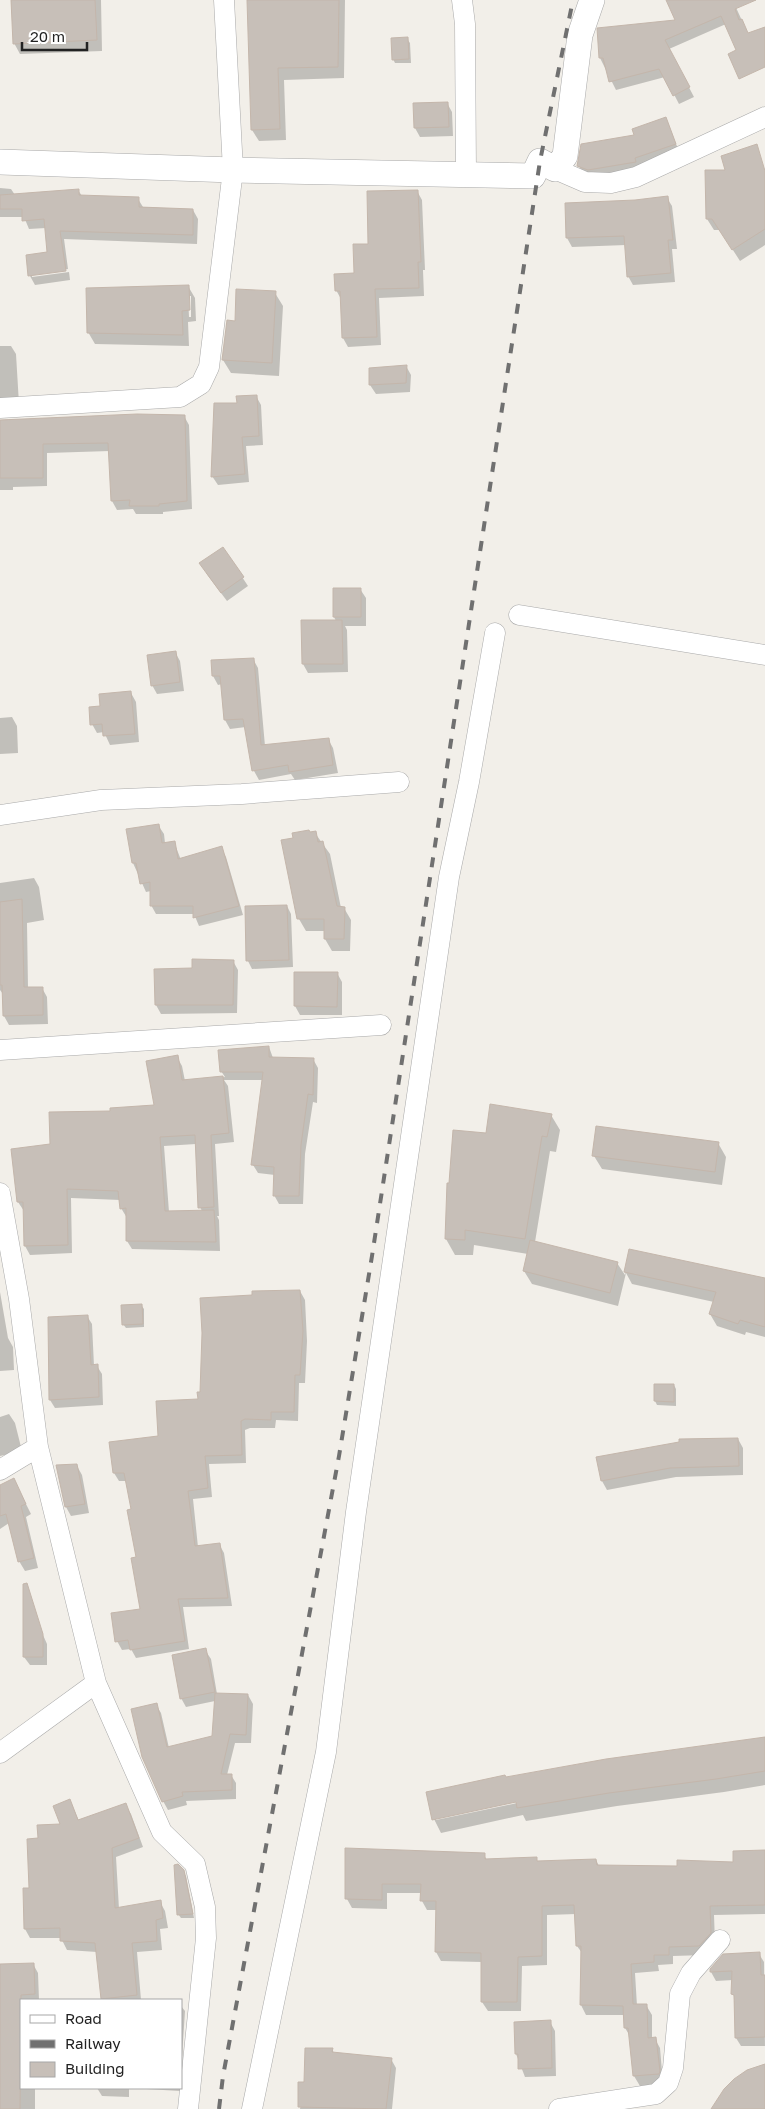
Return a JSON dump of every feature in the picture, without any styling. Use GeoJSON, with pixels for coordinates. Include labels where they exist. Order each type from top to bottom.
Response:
{"type":"FeatureCollection","features":[{"type":"Feature","properties":{"kind":"street"},"geometry":{"type":"LineString","coordinates":[[0,408],[180,397],[201,384],[209,367],[233,170],[224,0]]}},
{"type":"Feature","properties":{"kind":"street"},"geometry":{"type":"LineString","coordinates":[[462,0],[465,24],[466,174]]}},
{"type":"Feature","properties":{"kind":"street"},"geometry":{"type":"LineString","coordinates":[[555,169],[565,156],[580,35],[592,0]]}},
{"type":"Feature","properties":{"kind":"street"},"geometry":{"type":"LineString","coordinates":[[0,157],[233,170],[533,176],[540,161],[585,182],[611,183],[636,177],[765,117]]}},
{"type":"Feature","properties":{"kind":"street"},"geometry":{"type":"LineString","coordinates":[[519,615],[765,655]]}},
{"type":"Feature","properties":{"kind":"street"},"geometry":{"type":"LineString","coordinates":[[256,2108],[326,1752],[362,1473],[448,887],[469,782],[495,633]]}},
{"type":"Feature","properties":{"kind":"street"},"geometry":{"type":"LineString","coordinates":[[0,815],[101,800],[242,794],[399,782]]}},
{"type":"Feature","properties":{"kind":"street"},"geometry":{"type":"LineString","coordinates":[[0,1050],[381,1025]]}},
{"type":"Feature","properties":{"kind":"street"},"geometry":{"type":"LineString","coordinates":[[0,1204],[19,1299],[38,1447],[96,1683],[162,1832],[195,1864],[205,1907],[206,1938],[188,2109]]}},
{"type":"Feature","properties":{"kind":"street"},"geometry":{"type":"LineString","coordinates":[[0,1470],[38,1447]]}},
{"type":"Feature","properties":{"kind":"street"},"geometry":{"type":"LineString","coordinates":[[0,1753],[96,1683]]}},
{"type":"Feature","properties":{"kind":"street"},"geometry":{"type":"LineString","coordinates":[[559,2109],[656,2094],[668,2083],[673,2068],[680,1994],[691,1973],[720,1940]]}},
{"type":"Feature","properties":{"kind":"building"},"geometry":{"type":"Polygon","coordinates":[[[11,0],[95,0],[97,40],[13,44],[11,0]]]}},
{"type":"Feature","properties":{"kind":"building"},"geometry":{"type":"Polygon","coordinates":[[[247,0],[339,0],[338,67],[278,68],[280,129],[251,130],[247,0]]]}},
{"type":"Feature","properties":{"kind":"building"},"geometry":{"type":"Polygon","coordinates":[[[666,0],[756,0],[735,9],[739,20],[742,19],[748,33],[765,27],[765,67],[739,79],[728,54],[736,50],[721,16],[665,40],[690,87],[673,96],[659,69],[609,82],[603,58],[599,58],[597,28],[675,20],[666,0]]]}},
{"type":"Feature","properties":{"kind":"building"},"geometry":{"type":"Polygon","coordinates":[[[408,37],[409,59],[392,60],[391,38],[408,37]]]}},
{"type":"Feature","properties":{"kind":"building"},"geometry":{"type":"Polygon","coordinates":[[[448,102],[449,127],[414,128],[413,103],[448,102]]]}},
{"type":"Feature","properties":{"kind":"building"},"geometry":{"type":"Polygon","coordinates":[[[666,117],[676,144],[635,158],[636,162],[588,170],[577,166],[581,144],[634,135],[632,129],[666,117]]]}},
{"type":"Feature","properties":{"kind":"building"},"geometry":{"type":"Polygon","coordinates":[[[757,144],[765,171],[765,229],[732,250],[712,219],[706,219],[705,170],[725,170],[721,156],[757,144]]]}},
{"type":"Feature","properties":{"kind":"building"},"geometry":{"type":"Polygon","coordinates":[[[79,189],[79,195],[139,197],[139,207],[193,209],[193,235],[60,231],[66,271],[28,276],[26,255],[47,252],[44,219],[22,221],[22,209],[0,209],[0,195],[79,189]]]}},
{"type":"Feature","properties":{"kind":"building"},"geometry":{"type":"Polygon","coordinates":[[[418,190],[421,262],[418,262],[419,288],[375,289],[377,337],[342,338],[340,291],[335,291],[334,274],[354,273],[353,244],[368,244],[367,191],[418,190]]]}},
{"type":"Feature","properties":{"kind":"building"},"geometry":{"type":"Polygon","coordinates":[[[668,196],[673,240],[668,240],[671,273],[627,277],[624,236],[566,238],[565,203],[635,200],[668,196]]]}},
{"type":"Feature","properties":{"kind":"building"},"geometry":{"type":"Polygon","coordinates":[[[189,285],[190,310],[182,311],[183,335],[87,333],[86,288],[189,285]]]}},
{"type":"Feature","properties":{"kind":"building"},"geometry":{"type":"Polygon","coordinates":[[[236,289],[276,291],[272,363],[222,360],[227,320],[235,321],[236,289]]]}},
{"type":"Feature","properties":{"kind":"building"},"geometry":{"type":"Polygon","coordinates":[[[407,365],[406,383],[369,385],[369,368],[407,365]]]}},
{"type":"Feature","properties":{"kind":"building"},"geometry":{"type":"Polygon","coordinates":[[[257,395],[259,436],[242,437],[245,474],[211,477],[214,403],[237,403],[236,396],[257,395]]]}},
{"type":"Feature","properties":{"kind":"building"},"geometry":{"type":"Polygon","coordinates":[[[137,414],[185,415],[187,501],[159,504],[159,506],[129,506],[130,500],[111,501],[108,443],[43,444],[43,478],[0,478],[0,420],[137,414]]]}},
{"type":"Feature","properties":{"kind":"building"},"geometry":{"type":"Polygon","coordinates":[[[223,547],[244,577],[221,593],[199,563],[223,547]]]}},
{"type":"Feature","properties":{"kind":"building"},"geometry":{"type":"Polygon","coordinates":[[[333,588],[361,588],[361,617],[333,617],[333,588]]]}},
{"type":"Feature","properties":{"kind":"building"},"geometry":{"type":"Polygon","coordinates":[[[301,620],[342,620],[343,664],[302,664],[301,620]]]}},
{"type":"Feature","properties":{"kind":"building"},"geometry":{"type":"Polygon","coordinates":[[[176,651],[180,682],[151,686],[147,655],[176,651]]]}},
{"type":"Feature","properties":{"kind":"building"},"geometry":{"type":"Polygon","coordinates":[[[254,658],[261,745],[329,738],[333,765],[289,772],[288,765],[252,771],[243,719],[224,720],[220,676],[212,676],[211,660],[254,658]]]}},
{"type":"Feature","properties":{"kind":"building"},"geometry":{"type":"Polygon","coordinates":[[[131,691],[135,734],[103,736],[102,724],[90,725],[89,707],[100,706],[99,694],[131,691]]]}},
{"type":"Feature","properties":{"kind":"building"},"geometry":{"type":"Polygon","coordinates":[[[159,824],[162,843],[175,841],[178,859],[222,846],[239,906],[193,918],[193,906],[150,906],[150,882],[140,884],[136,863],[132,863],[126,829],[159,824]]]}},
{"type":"Feature","properties":{"kind":"building"},"geometry":{"type":"Polygon","coordinates":[[[309,830],[310,832],[316,831],[318,842],[323,841],[337,906],[345,907],[344,939],[324,939],[324,919],[297,919],[281,840],[293,838],[292,833],[309,830]]]}},
{"type":"Feature","properties":{"kind":"building"},"geometry":{"type":"Polygon","coordinates":[[[22,899],[24,987],[43,987],[43,1015],[3,1016],[2,985],[0,985],[0,902],[22,899]]]}},
{"type":"Feature","properties":{"kind":"building"},"geometry":{"type":"Polygon","coordinates":[[[287,905],[289,960],[246,961],[245,906],[287,905]]]}},
{"type":"Feature","properties":{"kind":"building"},"geometry":{"type":"Polygon","coordinates":[[[192,959],[234,960],[233,1005],[155,1005],[154,969],[192,968],[192,959]]]}},
{"type":"Feature","properties":{"kind":"building"},"geometry":{"type":"Polygon","coordinates":[[[294,972],[338,972],[337,1007],[294,1006],[294,972]]]}},
{"type":"Feature","properties":{"kind":"building"},"geometry":{"type":"Polygon","coordinates":[[[269,1046],[269,1057],[314,1058],[313,1095],[308,1094],[301,1145],[299,1196],[273,1196],[274,1167],[251,1165],[263,1072],[220,1072],[218,1050],[269,1046]]]}},
{"type":"Feature","properties":{"kind":"building"},"geometry":{"type":"Polygon","coordinates":[[[178,1055],[182,1080],[223,1076],[229,1133],[211,1135],[214,1207],[198,1208],[195,1135],[160,1137],[165,1211],[214,1210],[216,1242],[126,1241],[126,1208],[120,1209],[118,1191],[67,1189],[68,1245],[24,1246],[23,1202],[17,1202],[11,1149],[50,1144],[49,1112],[110,1111],[110,1108],[154,1105],[146,1061],[178,1055]]]}},
{"type":"Feature","properties":{"kind":"building"},"geometry":{"type":"Polygon","coordinates":[[[490,1104],[552,1114],[547,1137],[542,1136],[525,1239],[465,1230],[465,1240],[445,1239],[447,1183],[449,1183],[453,1130],[486,1133],[490,1104]]]}},
{"type":"Feature","properties":{"kind":"building"},"geometry":{"type":"Polygon","coordinates":[[[596,1126],[719,1142],[715,1172],[592,1156],[596,1126]]]}},
{"type":"Feature","properties":{"kind":"building"},"geometry":{"type":"Polygon","coordinates":[[[530,1240],[618,1262],[610,1293],[523,1271],[530,1240]]]}},
{"type":"Feature","properties":{"kind":"building"},"geometry":{"type":"Polygon","coordinates":[[[629,1249],[765,1278],[765,1327],[740,1320],[738,1324],[709,1314],[716,1292],[624,1272],[629,1249]]]}},
{"type":"Feature","properties":{"kind":"building"},"geometry":{"type":"Polygon","coordinates":[[[300,1290],[303,1331],[300,1375],[295,1375],[294,1412],[271,1412],[271,1420],[245,1419],[241,1421],[242,1455],[205,1456],[208,1488],[188,1491],[195,1546],[220,1543],[228,1598],[178,1599],[185,1641],[130,1650],[128,1640],[115,1642],[111,1613],[140,1609],[131,1558],[136,1557],[127,1510],[131,1509],[124,1473],[113,1473],[109,1442],[158,1436],[156,1401],[198,1399],[197,1392],[200,1392],[202,1333],[200,1298],[252,1295],[252,1291],[300,1290]]]}},
{"type":"Feature","properties":{"kind":"building"},"geometry":{"type":"Polygon","coordinates":[[[142,1304],[143,1324],[122,1325],[121,1305],[142,1304]]]}},
{"type":"Feature","properties":{"kind":"building"},"geometry":{"type":"Polygon","coordinates":[[[88,1315],[91,1365],[98,1364],[99,1397],[49,1400],[48,1317],[88,1315]]]}},
{"type":"Feature","properties":{"kind":"building"},"geometry":{"type":"Polygon","coordinates":[[[654,1384],[674,1384],[674,1402],[654,1401],[654,1384]]]}},
{"type":"Feature","properties":{"kind":"building"},"geometry":{"type":"Polygon","coordinates":[[[738,1438],[739,1466],[670,1468],[601,1481],[596,1457],[679,1442],[679,1439],[738,1438]]]}},
{"type":"Feature","properties":{"kind":"building"},"geometry":{"type":"Polygon","coordinates":[[[77,1464],[85,1504],[65,1507],[56,1465],[77,1464]]]}},
{"type":"Feature","properties":{"kind":"building"},"geometry":{"type":"Polygon","coordinates":[[[14,1478],[26,1504],[21,1506],[34,1558],[18,1562],[6,1514],[0,1516],[0,1485],[14,1478]]]}},
{"type":"Feature","properties":{"kind":"building"},"geometry":{"type":"Polygon","coordinates":[[[27,1583],[43,1634],[43,1657],[23,1657],[23,1584],[27,1583]]]}},
{"type":"Feature","properties":{"kind":"building"},"geometry":{"type":"Polygon","coordinates":[[[206,1648],[215,1692],[180,1699],[172,1655],[206,1648]]]}},
{"type":"Feature","properties":{"kind":"building"},"geometry":{"type":"Polygon","coordinates":[[[215,1693],[248,1694],[246,1735],[230,1734],[221,1774],[232,1774],[232,1790],[182,1792],[183,1796],[162,1802],[142,1757],[131,1709],[157,1703],[167,1747],[212,1736],[215,1693]]]}},
{"type":"Feature","properties":{"kind":"building"},"geometry":{"type":"Polygon","coordinates":[[[765,1737],[765,1771],[716,1779],[609,1793],[517,1808],[516,1802],[432,1820],[426,1792],[505,1775],[506,1777],[606,1759],[765,1737]]]}},
{"type":"Feature","properties":{"kind":"building"},"geometry":{"type":"Polygon","coordinates":[[[70,1799],[78,1820],[126,1803],[139,1838],[112,1848],[115,1908],[161,1900],[163,1918],[156,1920],[157,1941],[132,1943],[137,1995],[101,1999],[95,1943],[60,1941],[60,1928],[24,1929],[23,1888],[29,1888],[27,1839],[38,1838],[37,1825],[60,1824],[53,1806],[70,1799]]]}},
{"type":"Feature","properties":{"kind":"building"},"geometry":{"type":"Polygon","coordinates":[[[345,1848],[485,1853],[485,1859],[537,1857],[537,1861],[596,1859],[597,1865],[677,1866],[677,1860],[733,1862],[733,1851],[765,1850],[765,1905],[710,1906],[711,1933],[699,1946],[669,1947],[669,1955],[654,1955],[654,1962],[631,1964],[633,2004],[647,2004],[648,2038],[656,2037],[660,2071],[659,2074],[633,2076],[628,2028],[624,2028],[623,2006],[580,2005],[581,1946],[576,1946],[574,1905],[542,1906],[542,1956],[518,1957],[517,2002],[481,2002],[481,1953],[435,1952],[436,1901],[420,1901],[421,1884],[382,1884],[382,1900],[345,1899],[345,1848]]]}},
{"type":"Feature","properties":{"kind":"building"},"geometry":{"type":"Polygon","coordinates":[[[178,1864],[184,1870],[193,1914],[177,1915],[174,1865],[178,1864]]]}},
{"type":"Feature","properties":{"kind":"building"},"geometry":{"type":"Polygon","coordinates":[[[760,1952],[761,1975],[765,1975],[765,2037],[735,2038],[734,1995],[731,1994],[732,1971],[710,1972],[710,1969],[723,1954],[760,1952]]]}},
{"type":"Feature","properties":{"kind":"building"},"geometry":{"type":"Polygon","coordinates":[[[34,1963],[35,1994],[21,1995],[20,1999],[20,2109],[0,2109],[0,1964],[34,1963]]]}},
{"type":"Feature","properties":{"kind":"building"},"geometry":{"type":"Polygon","coordinates":[[[551,2020],[552,2068],[518,2069],[518,2054],[515,2054],[514,2022],[551,2020]]]}},
{"type":"Feature","properties":{"kind":"building"},"geometry":{"type":"Polygon","coordinates":[[[305,2048],[333,2048],[332,2052],[392,2058],[386,2109],[298,2107],[298,2082],[304,2082],[305,2048]]]}},
{"type":"Feature","properties":{"kind":"building"},"geometry":{"type":"Polygon","coordinates":[[[765,2064],[765,2109],[711,2109],[724,2089],[734,2079],[747,2070],[765,2064]]]}},
{"type":"Feature","properties":{"kind":"railway"},"geometry":{"type":"LineString","coordinates":[[219,2109],[223,2076],[339,1456],[372,1256],[540,161],[573,0]]}}]}
